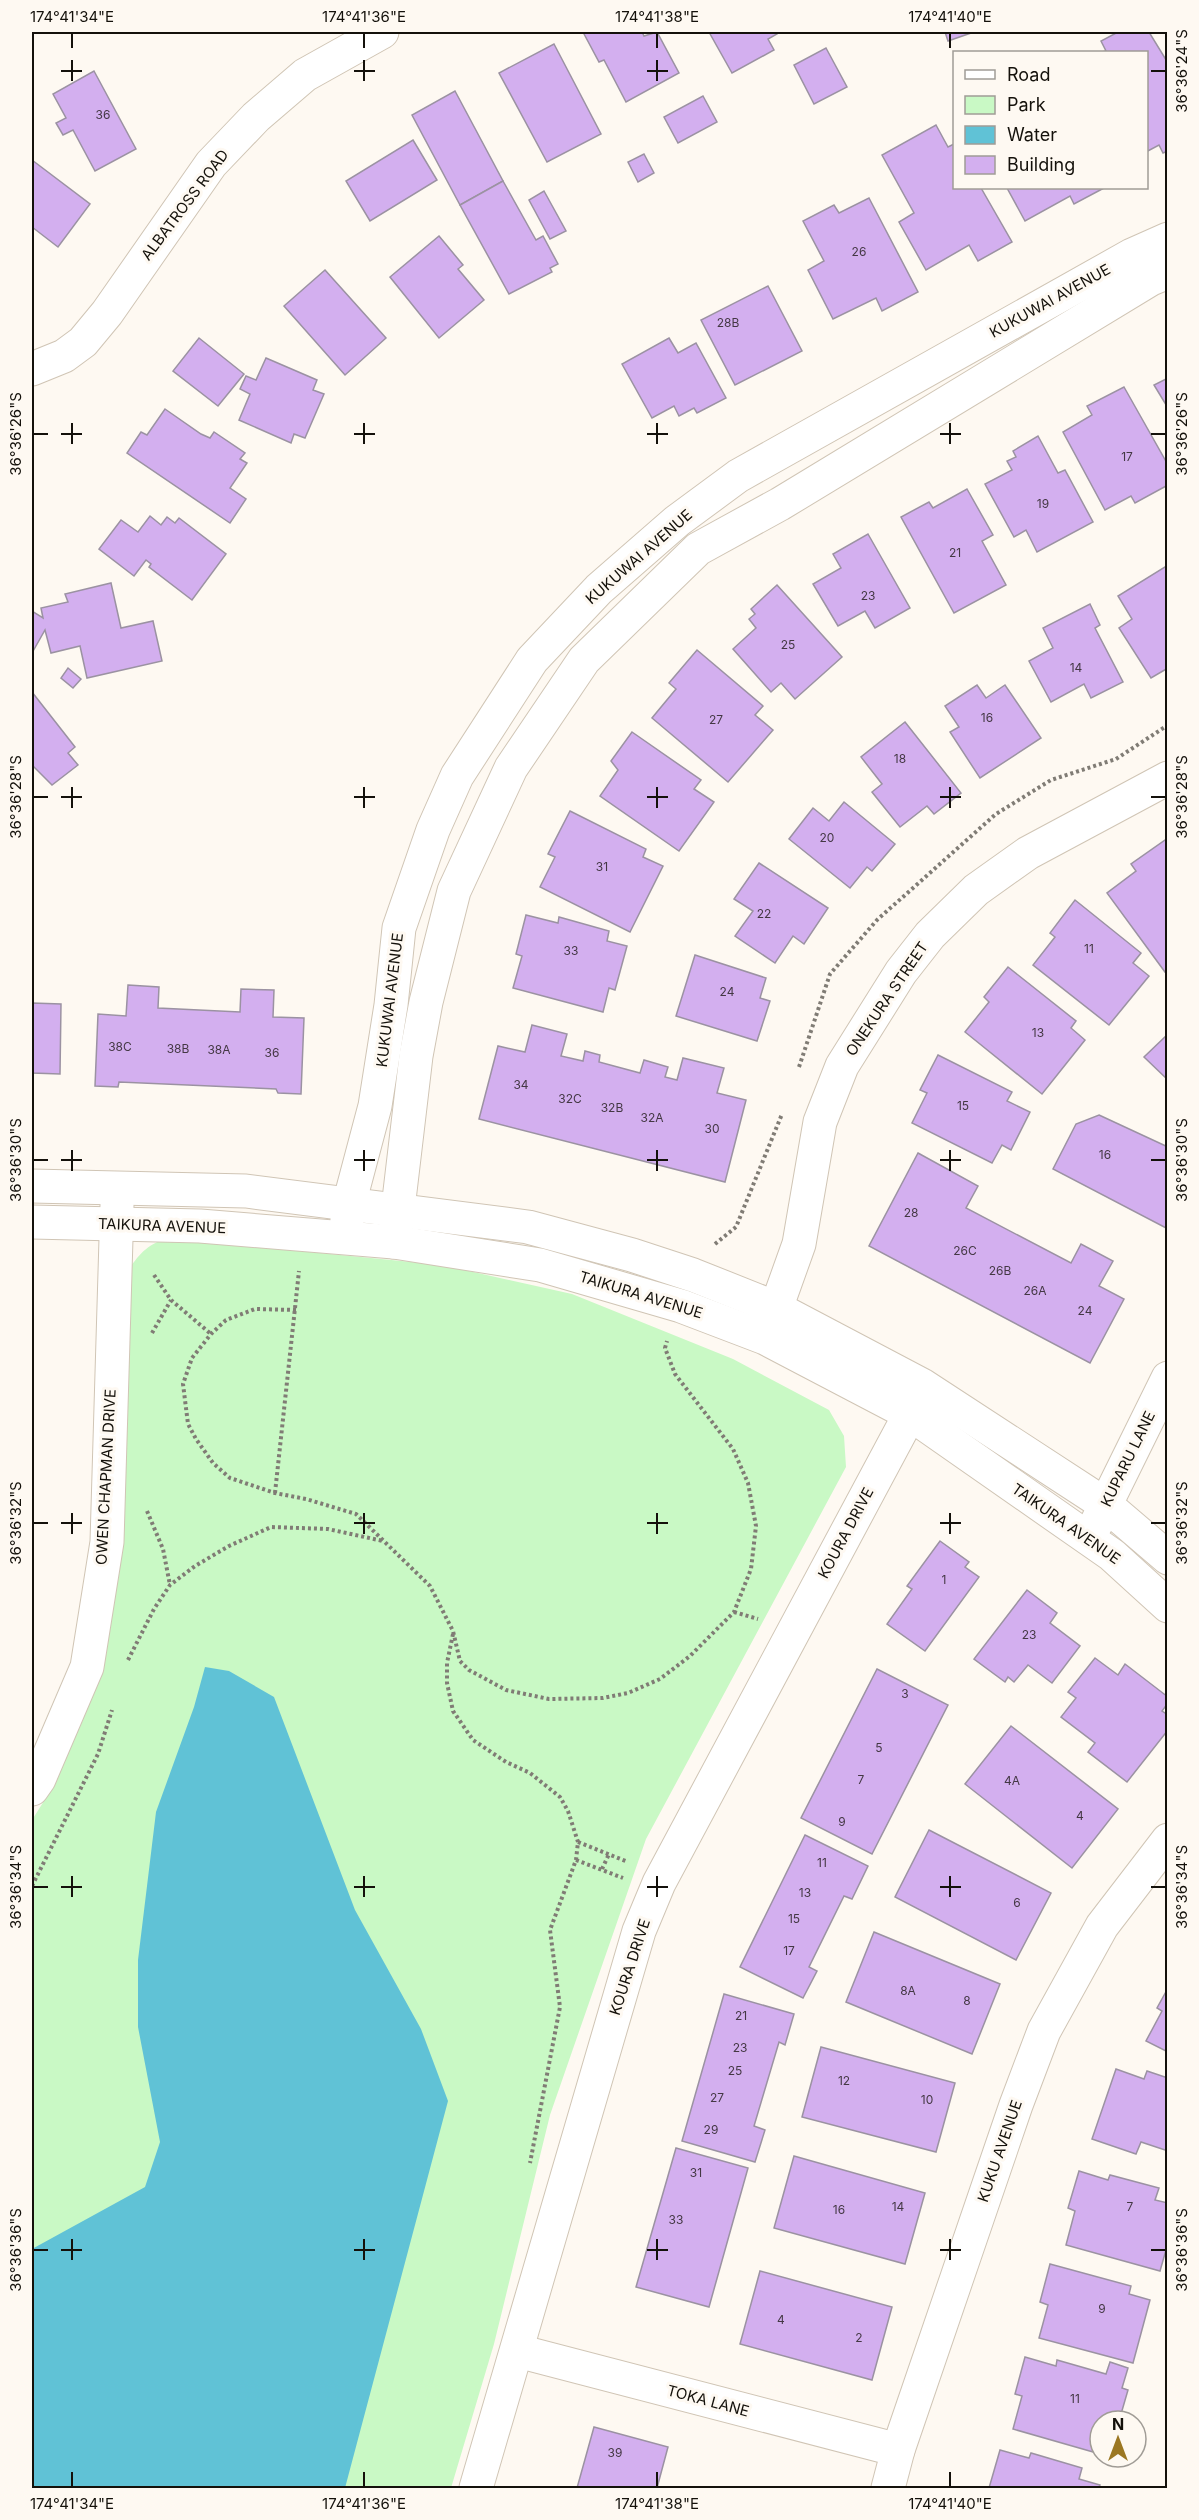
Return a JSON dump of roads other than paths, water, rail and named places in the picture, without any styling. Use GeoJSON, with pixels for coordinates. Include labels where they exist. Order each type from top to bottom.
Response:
{"type":"FeatureCollection","features":[{"type":"Feature","properties":{"kind":"street","name":"ALBATROSS ROAD"},"geometry":{"type":"LineString","coordinates":[[32,369],[64,356],[83,342],[107,313],[211,164],[256,117],[305,75],[382,32]]}},
{"type":"Feature","properties":{"kind":"street","name":"KUKUWAI AVENUE"},"geometry":{"type":"LineString","coordinates":[[345,1236],[349,1204],[375,1106],[391,1005],[399,928],[433,830],[457,776],[532,660],[599,589],[677,521],[738,476],[1132,255],[1167,239]]}},
{"type":"Feature","properties":{"kind":"street","name":"KUKUWAI AVENUE"},"geometry":{"type":"LineString","coordinates":[[394,1242],[416,1056],[426,1002],[454,891],[511,768],[584,660],[698,549],[780,504],[1151,279],[1167,272]]}},
{"type":"Feature","properties":{"kind":"street","name":"ONEKURA STREET"},"geometry":{"type":"LineString","coordinates":[[765,1338],[799,1244],[820,1122],[842,1066],[901,972],[930,935],[976,890],[1028,853],[1167,778]]}},
{"type":"Feature","properties":{"kind":"street","name":"TAIKURA AVENUE"},"geometry":{"type":"LineString","coordinates":[[32,1186],[246,1191],[528,1227],[632,1255],[693,1275],[777,1308],[916,1399],[1106,1505],[1167,1558]]}},
{"type":"Feature","properties":{"kind":"street","name":"OWEN CHAPMAN DRIVE"},"geometry":{"type":"LineString","coordinates":[[32,1789],[39,1779],[87,1667],[106,1542],[118,1188]]}},
{"type":"Feature","properties":{"kind":"street","name":"TAIKURA AVENUE"},"geometry":{"type":"LineString","coordinates":[[32,1222],[200,1226],[345,1236],[394,1242],[540,1265],[681,1306],[916,1399],[1087,1538],[1112,1555],[1167,1606]]}},
{"type":"Feature","properties":{"kind":"street","name":"KUPARU LANE"},"geometry":{"type":"LineString","coordinates":[[1087,1538],[1106,1505],[1167,1378]]}},
{"type":"Feature","properties":{"kind":"street","name":"KOURA DRIVE"},"geometry":{"type":"LineString","coordinates":[[476,2488],[518,2351],[636,1941],[659,1883],[916,1399]]}},
{"type":"Feature","properties":{"kind":"street","name":"KUKU AVENUE"},"geometry":{"type":"LineString","coordinates":[[888,2488],[898,2450],[1012,2116],[1044,2031],[1102,1926],[1167,1840]]}},
{"type":"Feature","properties":{"kind":"street","name":"TOKA LANE"},"geometry":{"type":"LineString","coordinates":[[518,2351],[898,2450]]}},
{"type":"Feature","properties":{"kind":"water"},"geometry":{"type":"Polygon","coordinates":[[[205,1667],[229,1671],[274,1697],[355,1910],[421,2029],[448,2101],[345,2488],[32,2488],[32,2249],[145,2187],[160,2142],[138,2027],[138,1960],[156,1812],[194,1707],[205,1667]]]}}]}
